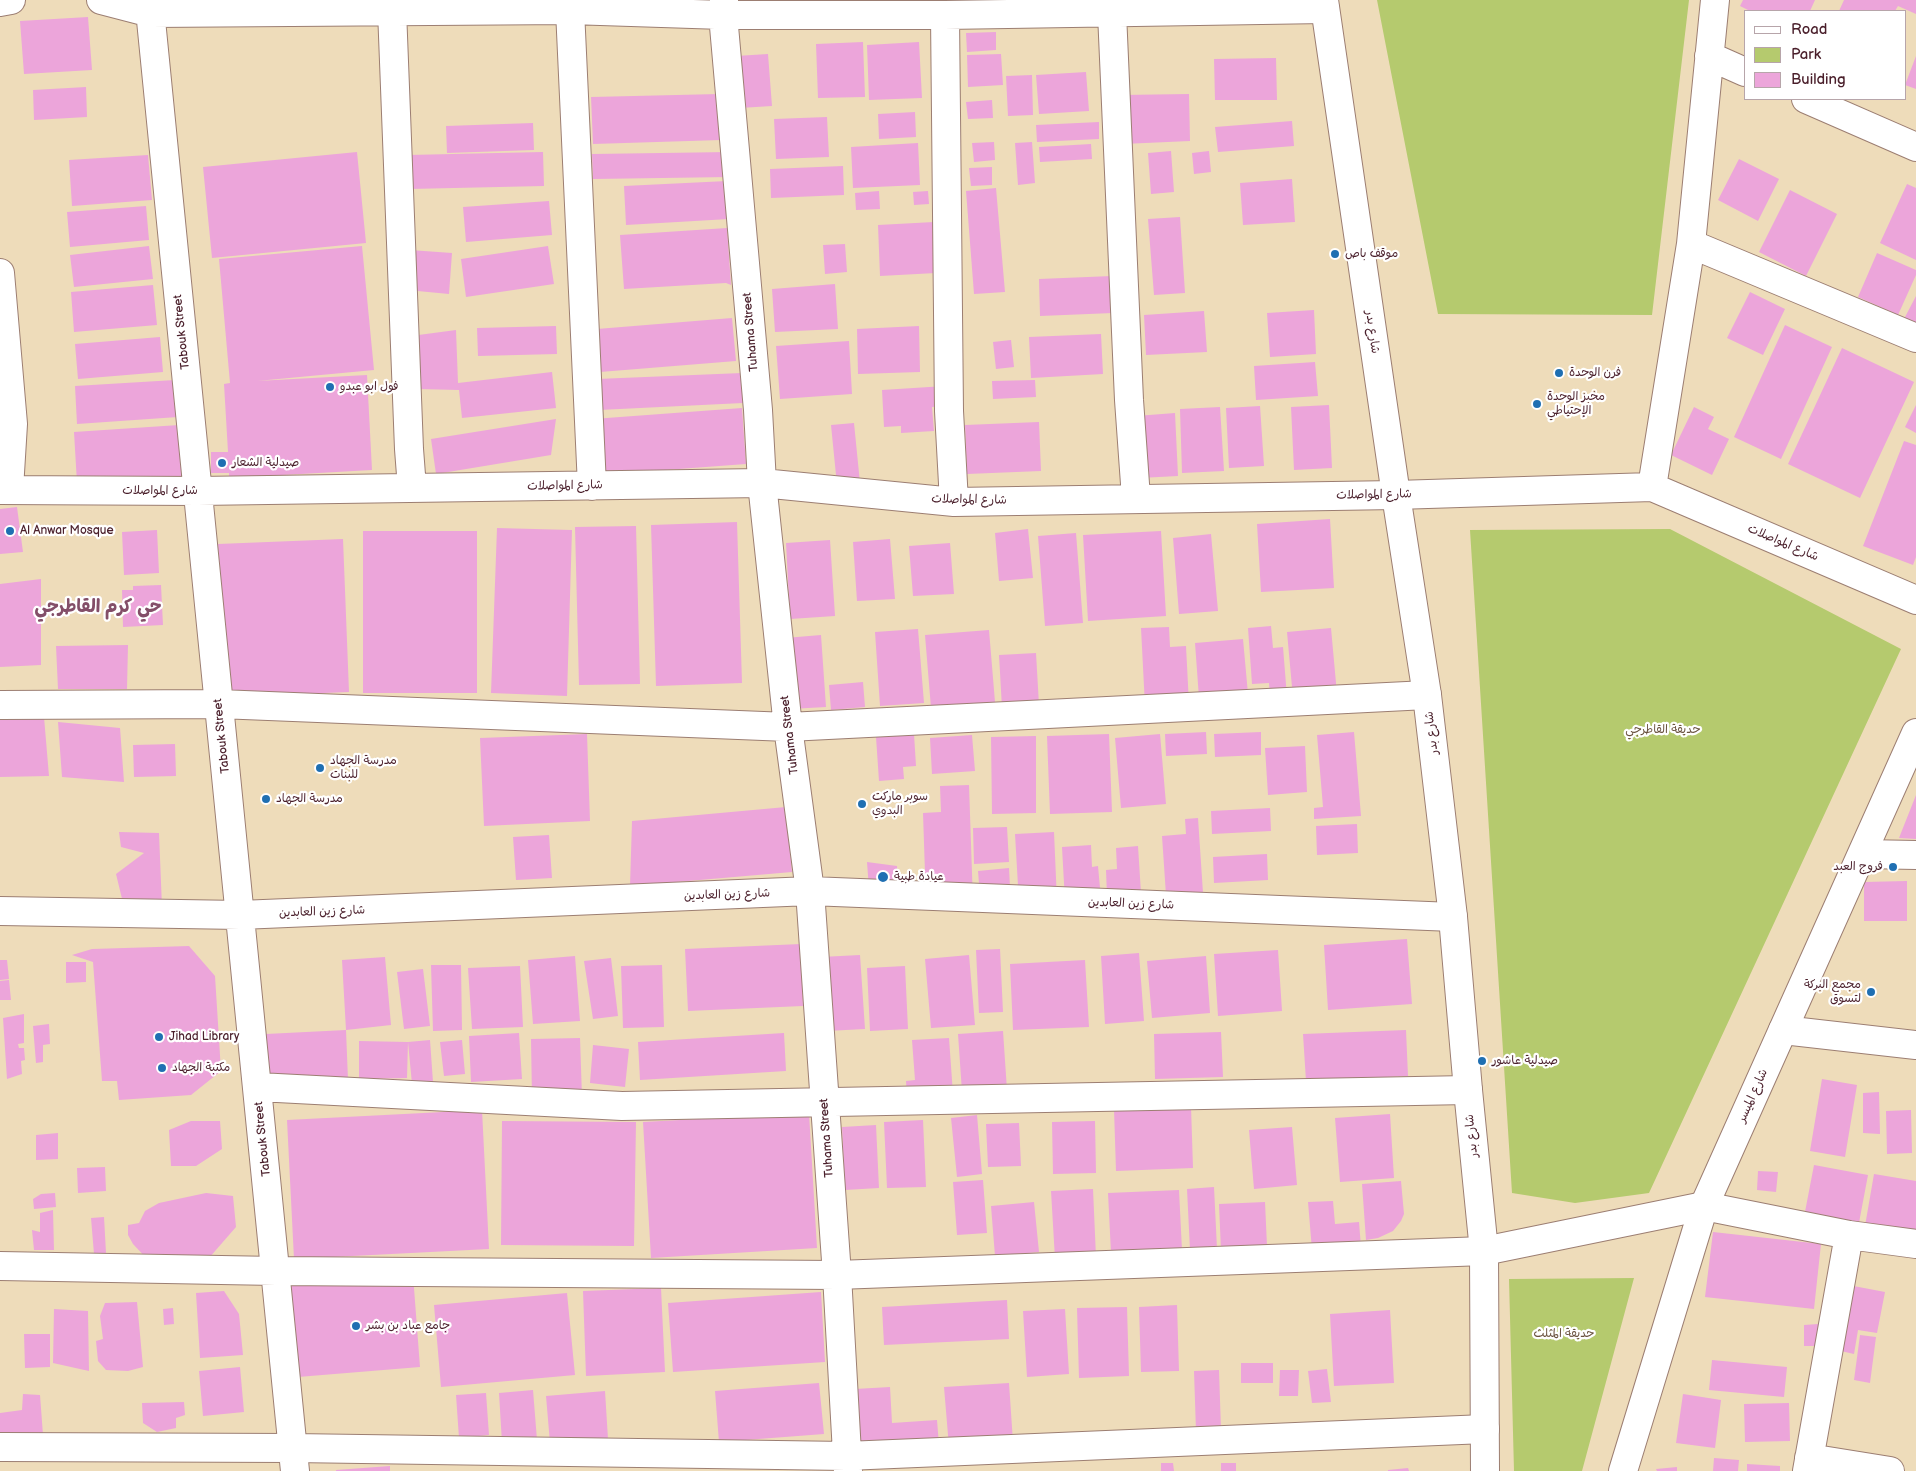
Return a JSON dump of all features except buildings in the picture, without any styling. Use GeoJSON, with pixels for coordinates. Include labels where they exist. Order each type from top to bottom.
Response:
{"type":"FeatureCollection","features":[{"type":"Feature","properties":{"kind":"street"},"geometry":{"type":"LineString","coordinates":[[0,2],[11,0]]}},
{"type":"Feature","properties":{"kind":"street"},"geometry":{"type":"LineString","coordinates":[[101,0],[150,6],[392,10],[723,8],[945,15],[1112,13],[1324,5]]}},
{"type":"Feature","properties":{"kind":"street"},"geometry":{"type":"LineString","coordinates":[[1652,487],[1691,244],[1715,0]]}},
{"type":"Feature","properties":{"kind":"street","name":"شارع بدر"},"geometry":{"type":"LineString","coordinates":[[1324,5],[1427,695],[1453,917],[1484,1251],[1485,1471]]}},
{"type":"Feature","properties":{"kind":"street","name":"Tabouk Street"},"geometry":{"type":"LineString","coordinates":[[150,6],[294,1459]]}},
{"type":"Feature","properties":{"kind":"street","name":"Tuhama Street"},"geometry":{"type":"LineString","coordinates":[[723,8],[758,410],[762,484],[788,727],[810,891],[837,1275],[847,1464]]}},
{"type":"Feature","properties":{"kind":"street"},"geometry":{"type":"LineString","coordinates":[[392,10],[408,449],[412,488]]}},
{"type":"Feature","properties":{"kind":"street"},"geometry":{"type":"LineString","coordinates":[[570,10],[592,486]]}},
{"type":"Feature","properties":{"kind":"street"},"geometry":{"type":"LineString","coordinates":[[1112,13],[1128,390],[1136,498]]}},
{"type":"Feature","properties":{"kind":"street"},"geometry":{"type":"LineString","coordinates":[[945,15],[949,412],[954,502]]}},
{"type":"Feature","properties":{"kind":"street"},"geometry":{"type":"LineString","coordinates":[[1709,56],[1744,72]]}},
{"type":"Feature","properties":{"kind":"street"},"geometry":{"type":"LineString","coordinates":[[1808,100],[1916,147]]}},
{"type":"Feature","properties":{"kind":"street"},"geometry":{"type":"LineString","coordinates":[[1691,244],[1916,338]]}},
{"type":"Feature","properties":{"kind":"street"},"geometry":{"type":"LineString","coordinates":[[0,273],[13,424],[5,490]]}},
{"type":"Feature","properties":{"kind":"street","name":"شارع المواصلات"},"geometry":{"type":"LineString","coordinates":[[5,490],[198,491],[762,484],[954,502],[1396,495],[1652,487],[1916,600]]}},
{"type":"Feature","properties":{"kind":"street"},"geometry":{"type":"LineString","coordinates":[[0,705],[219,704],[788,727],[1427,695]]}},
{"type":"Feature","properties":{"kind":"street","name":"شارع الميسر"},"geometry":{"type":"LineString","coordinates":[[1623,1471],[1704,1206],[1916,734]]}},
{"type":"Feature","properties":{"kind":"street"},"geometry":{"type":"LineString","coordinates":[[1863,854],[1916,855]]}},
{"type":"Feature","properties":{"kind":"street","name":"شارع زين العابدين"},"geometry":{"type":"LineString","coordinates":[[0,911],[240,915],[810,891],[1453,917]]}},
{"type":"Feature","properties":{"kind":"street"},"geometry":{"type":"LineString","coordinates":[[1783,1030],[1916,1045]]}},
{"type":"Feature","properties":{"kind":"street"},"geometry":{"type":"LineString","coordinates":[[258,1088],[622,1106],[1468,1090]]}},
{"type":"Feature","properties":{"kind":"street"},"geometry":{"type":"LineString","coordinates":[[0,1266],[276,1271],[837,1275],[1484,1251],[1704,1206],[1850,1235],[1916,1244]]}},
{"type":"Feature","properties":{"kind":"street"},"geometry":{"type":"LineString","coordinates":[[1850,1235],[1808,1465],[1890,1471]]}},
{"type":"Feature","properties":{"kind":"street"},"geometry":{"type":"LineString","coordinates":[[0,1447],[294,1459],[847,1464],[1484,1429]]}},
{"type":"Feature","properties":{"kind":"green space"},"geometry":{"type":"Polygon","coordinates":[[[1377,0],[1689,0],[1652,315],[1438,314],[1377,0]]]}},
{"type":"Feature","properties":{"kind":"green space","name":"حديقة القاطرجي"},"geometry":{"type":"Polygon","coordinates":[[[1670,529],[1901,649],[1649,1193],[1575,1203],[1512,1193],[1470,530],[1670,529]]]}},
{"type":"Feature","properties":{"kind":"green space","name":"حديقة المثلث"},"geometry":{"type":"Polygon","coordinates":[[[1634,1278],[1582,1471],[1514,1471],[1509,1279],[1634,1278]]]}},
{"type":"Feature","properties":{"kind":"place","name":"موقف باص"},"geometry":{"type":"Point","coordinates":[1335,254]}},
{"type":"Feature","properties":{"kind":"place","name":"فرن الوحدة"},"geometry":{"type":"Point","coordinates":[1559,373]}},
{"type":"Feature","properties":{"kind":"place","name":"فول ابو عبدو"},"geometry":{"type":"Point","coordinates":[330,387]}},
{"type":"Feature","properties":{"kind":"place","name":"مخبز الوحدة الإحتياطي"},"geometry":{"type":"Point","coordinates":[1537,404]}},
{"type":"Feature","properties":{"kind":"place","name":"صيدلية الشعار"},"geometry":{"type":"Point","coordinates":[222,463]}},
{"type":"Feature","properties":{"kind":"place","name":"Al Anwar Mosque"},"geometry":{"type":"Point","coordinates":[10,531]}},
{"type":"Feature","properties":{"kind":"place","name":"مدرسة الجهاد للبنات"},"geometry":{"type":"Point","coordinates":[320,768]}},
{"type":"Feature","properties":{"kind":"place","name":"مدرسة الجهاد"},"geometry":{"type":"Point","coordinates":[266,799]}},
{"type":"Feature","properties":{"kind":"place","name":"سوبر ماركت البدوي"},"geometry":{"type":"Point","coordinates":[862,804]}},
{"type":"Feature","properties":{"kind":"place","name":"فروج العبد"},"geometry":{"type":"Point","coordinates":[1893,867]}},
{"type":"Feature","properties":{"kind":"place","name":"عيادة طبية"},"geometry":{"type":"Point","coordinates":[883,877]}},
{"type":"Feature","properties":{"kind":"place","name":"مجمع البركة لتسوق"},"geometry":{"type":"Point","coordinates":[1871,992]}},
{"type":"Feature","properties":{"kind":"place","name":"Jihad Library"},"geometry":{"type":"Point","coordinates":[159,1037]}},
{"type":"Feature","properties":{"kind":"place","name":"صيدلية عاشور"},"geometry":{"type":"Point","coordinates":[1482,1061]}},
{"type":"Feature","properties":{"kind":"place","name":"مكتبة الجهاد"},"geometry":{"type":"Point","coordinates":[162,1068]}},
{"type":"Feature","properties":{"kind":"place","name":"جامع عباد بن بشر"},"geometry":{"type":"Point","coordinates":[356,1326]}},
{"type":"Feature","properties":{"kind":"district","name":"حي كرم القاطرجي"},"geometry":{"type":"Point","coordinates":[98,607]}}]}
